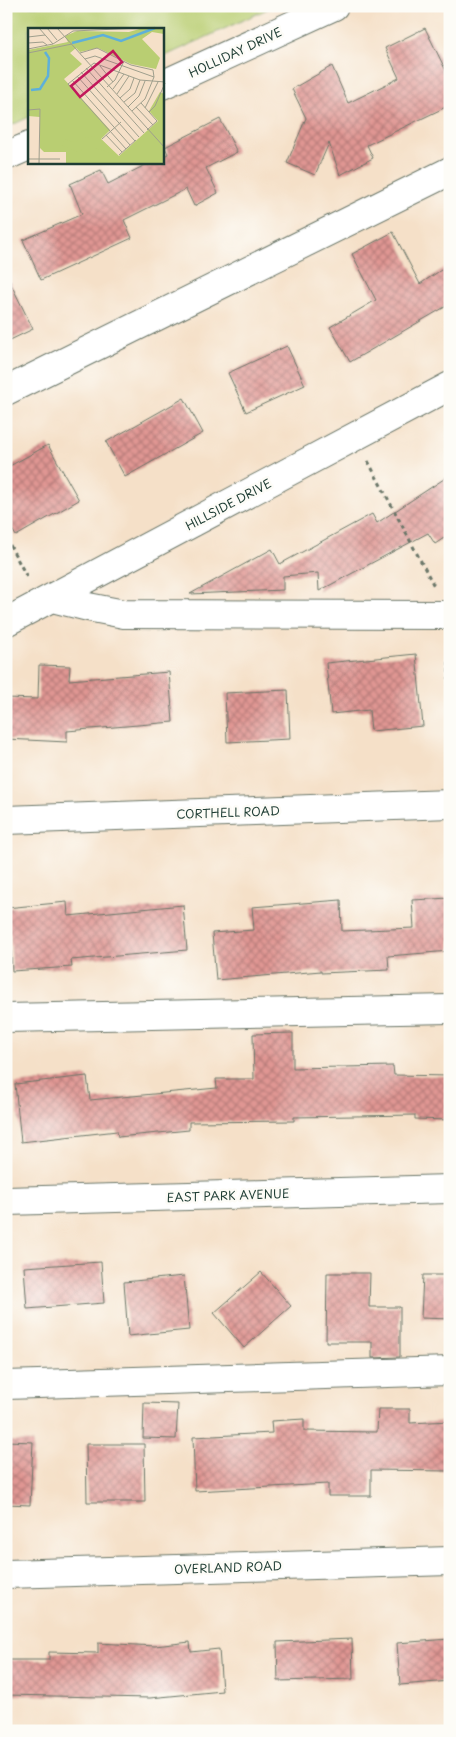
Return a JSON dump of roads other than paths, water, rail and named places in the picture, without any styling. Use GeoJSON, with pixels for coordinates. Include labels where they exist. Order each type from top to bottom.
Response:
{"type":"FeatureCollection","features":[{"type":"Feature","properties":{"kind":"street","name":"HOLLIDAY DRIVE"},"geometry":{"type":"LineString","coordinates":[[164,84],[334,6]]}},
{"type":"Feature","properties":{"kind":"street"},"geometry":{"type":"LineString","coordinates":[[6,156],[28,146]]}},
{"type":"Feature","properties":{"kind":"street"},"geometry":{"type":"LineString","coordinates":[[6,392],[450,171]]}},
{"type":"Feature","properties":{"kind":"street","name":"HILLSIDE DRIVE"},"geometry":{"type":"LineString","coordinates":[[6,622],[450,386]]}},
{"type":"Feature","properties":{"kind":"street"},"geometry":{"type":"LineString","coordinates":[[46,601],[124,614],[450,615]]}},
{"type":"Feature","properties":{"kind":"street","name":"CORTHELL ROAD"},"geometry":{"type":"LineString","coordinates":[[6,820],[450,804]]}},
{"type":"Feature","properties":{"kind":"street"},"geometry":{"type":"LineString","coordinates":[[6,1018],[450,1009]]}},
{"type":"Feature","properties":{"kind":"street","name":"EAST PARK AVENUE"},"geometry":{"type":"LineString","coordinates":[[6,1202],[450,1189]]}},
{"type":"Feature","properties":{"kind":"street"},"geometry":{"type":"LineString","coordinates":[[6,1386],[450,1371]]}},
{"type":"Feature","properties":{"kind":"street","name":"OVERLAND ROAD"},"geometry":{"type":"LineString","coordinates":[[6,1574],[450,1561]]}}]}
